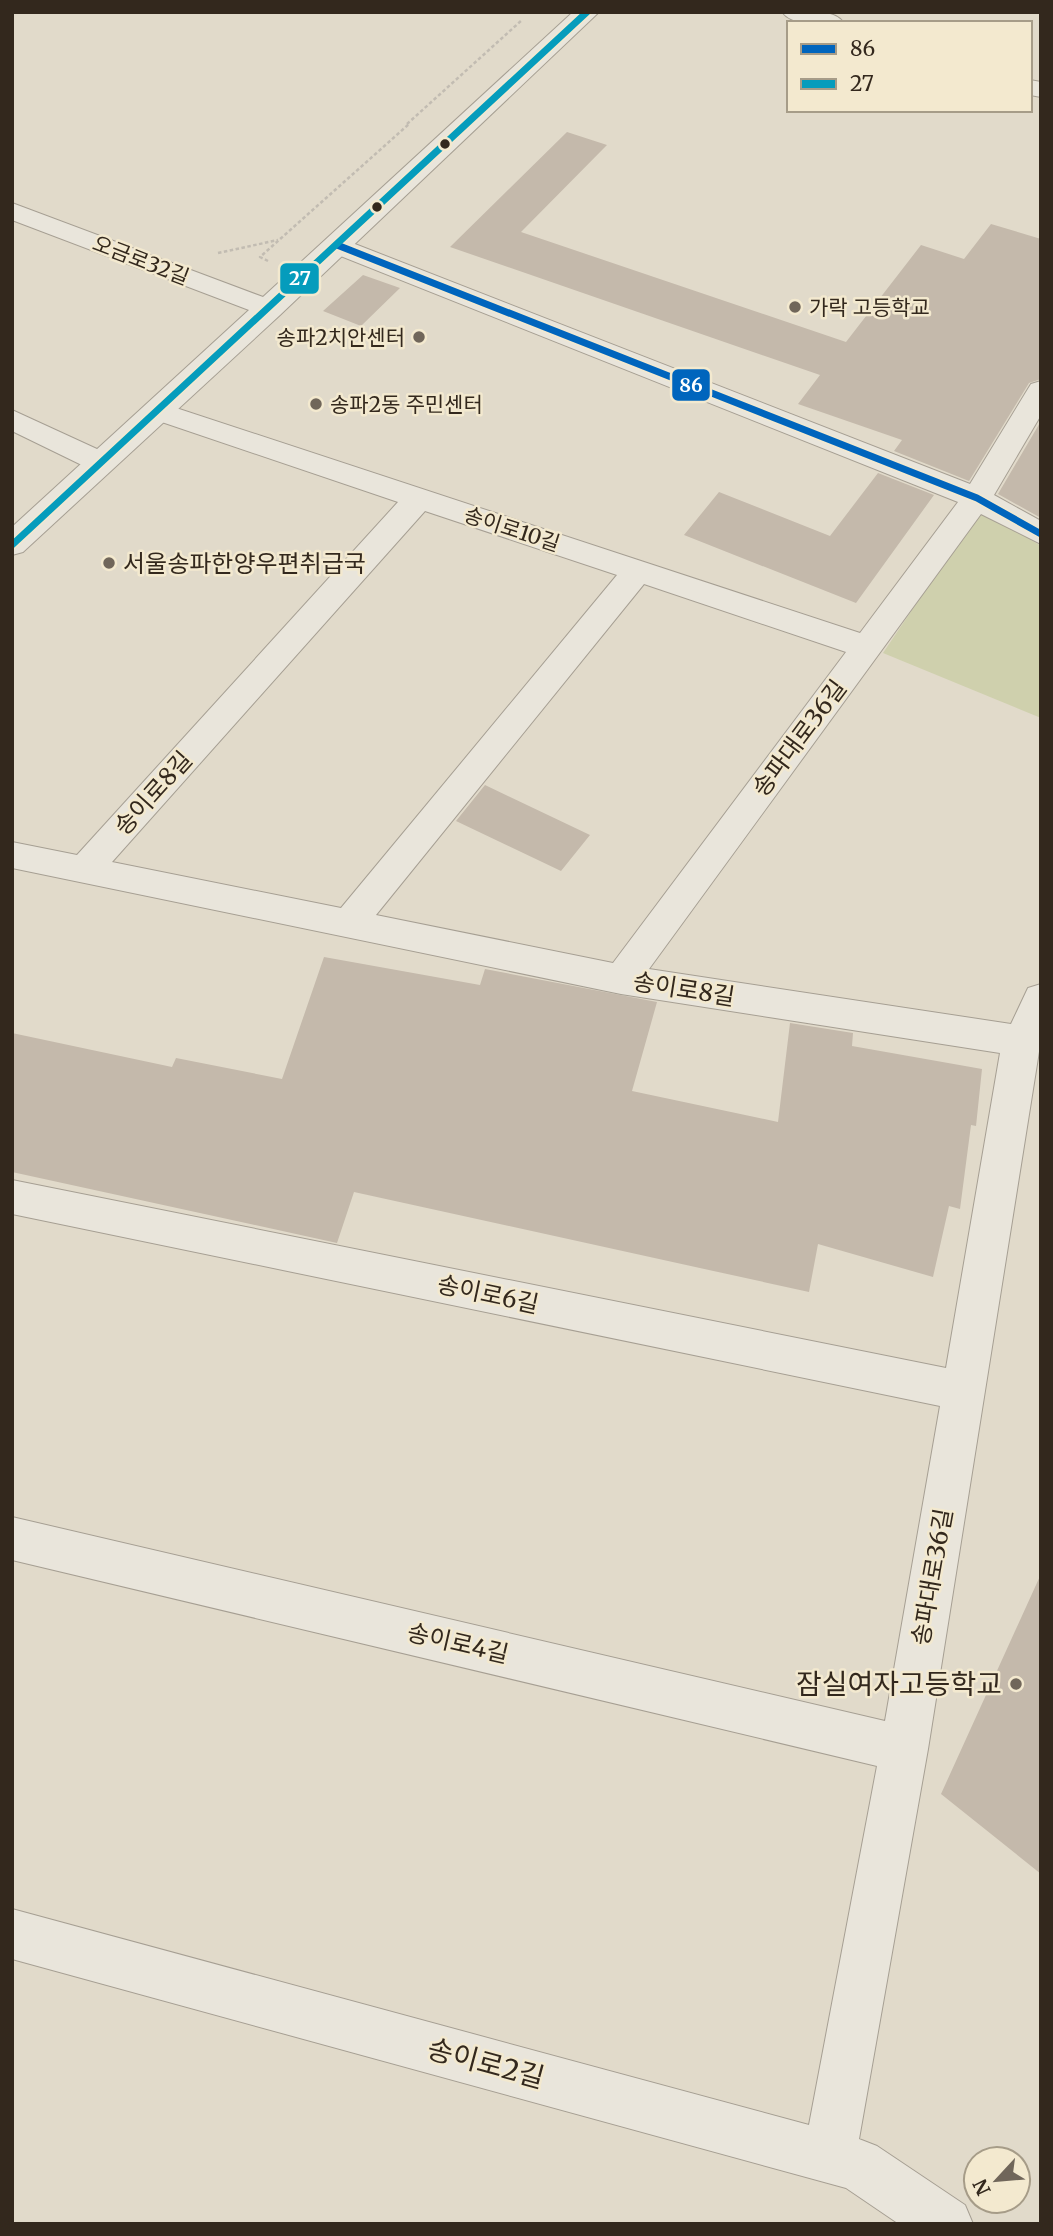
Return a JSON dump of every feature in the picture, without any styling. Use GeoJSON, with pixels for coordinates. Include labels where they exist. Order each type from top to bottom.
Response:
{"type":"FeatureCollection","features":[{"type":"Feature","properties":{"kind":"street"},"geometry":{"type":"LineString","coordinates":[[12,545],[270,309],[587,12]]}},
{"type":"Feature","properties":{"kind":"street"},"geometry":{"type":"LineString","coordinates":[[794,12],[833,19]]}},
{"type":"Feature","properties":{"kind":"street","name":"오금로32길"},"geometry":{"type":"LineString","coordinates":[[12,211],[270,309]]}},
{"type":"Feature","properties":{"kind":"street"},"geometry":{"type":"LineString","coordinates":[[337,245],[977,498],[1041,534]]}},
{"type":"Feature","properties":{"kind":"street","name":"송파대로36길"},"geometry":{"type":"LineString","coordinates":[[621,979],[977,498],[1041,390]]}},
{"type":"Feature","properties":{"kind":"street","name":"송이로10길"},"geometry":{"type":"LineString","coordinates":[[157,411],[867,647]]}},
{"type":"Feature","properties":{"kind":"street"},"geometry":{"type":"LineString","coordinates":[[12,419],[100,462]]}},
{"type":"Feature","properties":{"kind":"street","name":"송이로8길"},"geometry":{"type":"LineString","coordinates":[[84,870],[419,498]]}},
{"type":"Feature","properties":{"kind":"street"},"geometry":{"type":"LineString","coordinates":[[349,923],[638,570]]}},
{"type":"Feature","properties":{"kind":"street","name":"송이로8길"},"geometry":{"type":"LineString","coordinates":[[12,855],[621,979],[1021,1041]]}},
{"type":"Feature","properties":{"kind":"street","name":"송파대로36길"},"geometry":{"type":"LineString","coordinates":[[830,2157],[904,1749],[1021,1041],[1041,999]]}},
{"type":"Feature","properties":{"kind":"street","name":"송이로6길"},"geometry":{"type":"LineString","coordinates":[[12,1197],[964,1391]]}},
{"type":"Feature","properties":{"kind":"street","name":"송이로4길"},"geometry":{"type":"LineString","coordinates":[[12,1538],[904,1749]]}},
{"type":"Feature","properties":{"kind":"street","name":"송이로2길"},"geometry":{"type":"LineString","coordinates":[[12,1934],[858,2165],[946,2224]]}},
{"type":"Feature","properties":{"kind":"path"},"geometry":{"type":"LineString","coordinates":[[212,254],[276,241],[531,12]]}},
{"type":"Feature","properties":{"kind":"path"},"geometry":{"type":"LineString","coordinates":[[260,257],[524,21]]}},
{"type":"Feature","properties":{"kind":"green space"},"geometry":{"type":"Polygon","coordinates":[[[980,509],[1041,546],[1041,718],[883,653],[980,509]]]}},
{"type":"Feature","properties":{"kind":"building"},"geometry":{"type":"Polygon","coordinates":[[[567,132],[607,145],[521,232],[846,342],[921,245],[964,259],[991,224],[1041,239],[1041,379],[1029,383],[969,481],[894,451],[902,440],[798,404],[820,375],[450,247],[567,132]]]}},
{"type":"Feature","properties":{"kind":"building"},"geometry":{"type":"Polygon","coordinates":[[[363,275],[400,288],[361,326],[323,311],[363,275]]]}},
{"type":"Feature","properties":{"kind":"building"},"geometry":{"type":"Polygon","coordinates":[[[1041,421],[1041,518],[998,494],[1041,421]]]}},
{"type":"Feature","properties":{"kind":"building"},"geometry":{"type":"Polygon","coordinates":[[[878,473],[934,495],[856,603],[684,535],[719,492],[830,536],[878,473]]]}},
{"type":"Feature","properties":{"kind":"building"},"geometry":{"type":"Polygon","coordinates":[[[485,785],[590,835],[561,871],[456,821],[485,785]]]}},
{"type":"Feature","properties":{"kind":"building"},"geometry":{"type":"Polygon","coordinates":[[[324,957],[480,985],[485,969],[657,1002],[632,1091],[778,1122],[790,1023],[853,1033],[852,1046],[982,1069],[976,1126],[971,1125],[960,1209],[949,1206],[933,1277],[818,1244],[809,1292],[354,1192],[337,1243],[12,1172],[12,1033],[172,1067],[176,1058],[282,1079],[324,957]]]}},
{"type":"Feature","properties":{"kind":"building","name":"잠실여자고등학교"},"geometry":{"type":"Polygon","coordinates":[[[1041,1574],[1041,1874],[941,1794],[1041,1574]]]}},
{"type":"Feature","properties":{"kind":"transit line","name":"27"},"geometry":{"type":"LineString","coordinates":[[12,545],[587,12]]}},
{"type":"Feature","properties":{"kind":"transit line","name":"86"},"geometry":{"type":"LineString","coordinates":[[337,245],[977,498],[1041,534]]}},
{"type":"Feature","properties":{"kind":"place","name":"가락 고등학교"},"geometry":{"type":"Point","coordinates":[795,307]}},
{"type":"Feature","properties":{"kind":"place","name":"송파2치안센터"},"geometry":{"type":"Point","coordinates":[419,337]}},
{"type":"Feature","properties":{"kind":"place","name":"송파2동 주민센터"},"geometry":{"type":"Point","coordinates":[316,404]}},
{"type":"Feature","properties":{"kind":"place","name":"서울송파한양우편취급국"},"geometry":{"type":"Point","coordinates":[109,563]}},
{"type":"Feature","properties":{"kind":"place","name":"잠실여자고등학교"},"geometry":{"type":"Point","coordinates":[1016,1684]}}]}
